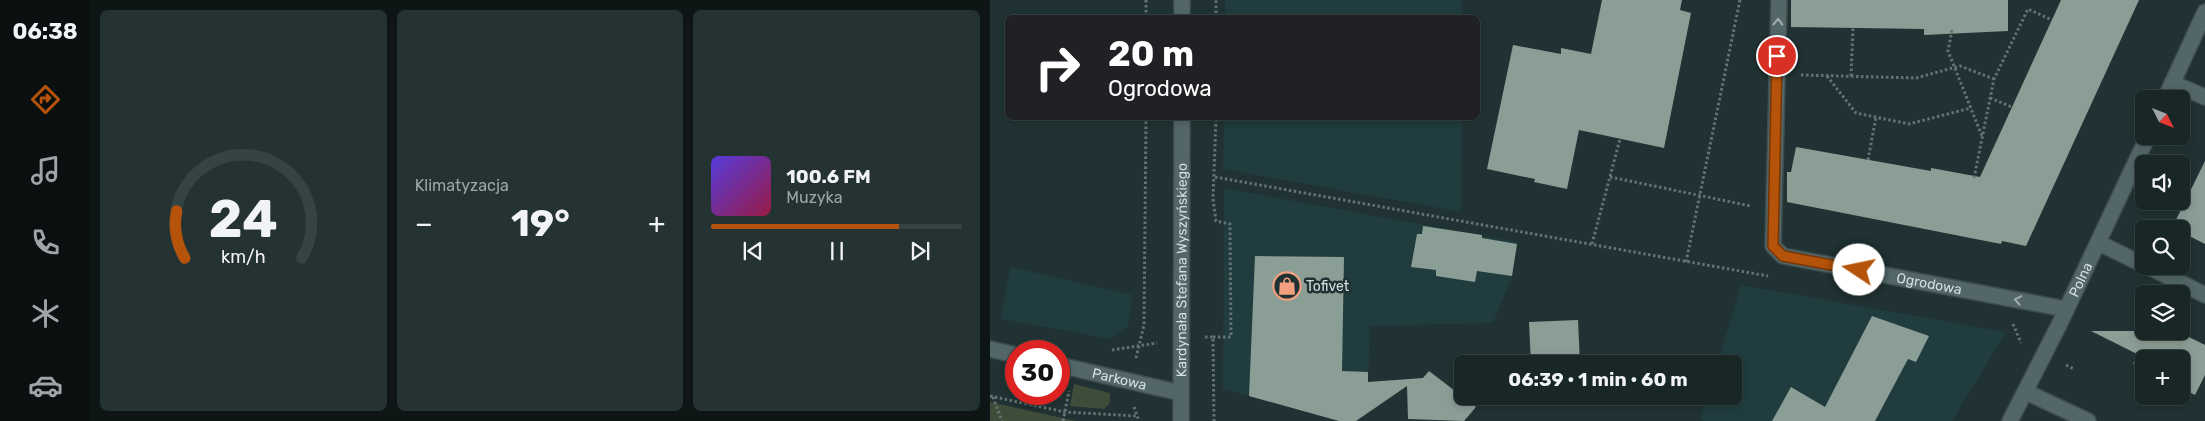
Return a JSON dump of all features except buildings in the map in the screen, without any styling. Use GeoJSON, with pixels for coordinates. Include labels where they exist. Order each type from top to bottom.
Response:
{"type":"FeatureCollection","features":[{"type":"Feature","properties":{"kind":"street"},"geometry":{"type":"LineString","coordinates":[[1182,0],[1182,15]]}},
{"type":"Feature","properties":{"kind":"street","name":"Ogrodowa"},"geometry":{"type":"LineString","coordinates":[[1779,0],[1773,246],[1783,256],[2066,308]]}},
{"type":"Feature","properties":{"kind":"street"},"geometry":{"type":"LineString","coordinates":[[2169,90],[2205,12]]}},
{"type":"Feature","properties":{"kind":"street"},"geometry":{"type":"LineString","coordinates":[[2172,83],[2205,97]]}},
{"type":"Feature","properties":{"kind":"street","name":"Kardynała Stefana Wyszyńskiego"},"geometry":{"type":"LineString","coordinates":[[1181,421],[1182,120]]}},
{"type":"Feature","properties":{"kind":"street","name":"Polna"},"geometry":{"type":"LineString","coordinates":[[2010,421],[2099,243],[2144,145]]}},
{"type":"Feature","properties":{"kind":"street"},"geometry":{"type":"LineString","coordinates":[[2099,243],[2135,260]]}},
{"type":"Feature","properties":{"kind":"street"},"geometry":{"type":"LineString","coordinates":[[2165,275],[2205,295]]}},
{"type":"Feature","properties":{"kind":"street"},"geometry":{"type":"LineString","coordinates":[[990,349],[1005,352]]}},
{"type":"Feature","properties":{"kind":"street","name":"Parkowa"},"geometry":{"type":"LineString","coordinates":[[1070,368],[1181,393]]}},
{"type":"Feature","properties":{"kind":"street"},"geometry":{"type":"LineString","coordinates":[[2026,392],[2088,421]]}},
{"type":"Feature","properties":{"kind":"path"},"geometry":{"type":"LineString","coordinates":[[1146,0],[1146,15]]}},
{"type":"Feature","properties":{"kind":"path"},"geometry":{"type":"LineString","coordinates":[[1216,0],[1216,15]]}},
{"type":"Feature","properties":{"kind":"path"},"geometry":{"type":"LineString","coordinates":[[1686,262],[1740,0]]}},
{"type":"Feature","properties":{"kind":"path"},"geometry":{"type":"LineString","coordinates":[[1974,178],[1994,79],[2028,9],[2052,20]]}},
{"type":"Feature","properties":{"kind":"path"},"geometry":{"type":"LineString","coordinates":[[1851,76],[1853,28]]}},
{"type":"Feature","properties":{"kind":"path"},"geometry":{"type":"LineString","coordinates":[[1952,30],[1948,51],[1982,137]]}},
{"type":"Feature","properties":{"kind":"path"},"geometry":{"type":"LineString","coordinates":[[1794,75],[1916,78],[1960,66],[1994,79]]}},
{"type":"Feature","properties":{"kind":"path"},"geometry":{"type":"LineString","coordinates":[[1827,76],[1856,113],[1909,124],[1971,108]]}},
{"type":"Feature","properties":{"kind":"path"},"geometry":{"type":"LineString","coordinates":[[1990,98],[2012,107]]}},
{"type":"Feature","properties":{"kind":"path"},"geometry":{"type":"LineString","coordinates":[[1868,160],[1876,117]]}},
{"type":"Feature","properties":{"kind":"path"},"geometry":{"type":"LineString","coordinates":[[1135,366],[1144,325],[1146,120]]}},
{"type":"Feature","properties":{"kind":"path"},"geometry":{"type":"LineString","coordinates":[[1213,337],[1232,337],[1230,224],[1216,221],[1214,177],[1216,120]]}},
{"type":"Feature","properties":{"kind":"path"},"geometry":{"type":"LineString","coordinates":[[1592,244],[1620,139]]}},
{"type":"Feature","properties":{"kind":"path"},"geometry":{"type":"LineString","coordinates":[[1214,177],[1769,277]]}},
{"type":"Feature","properties":{"kind":"path"},"geometry":{"type":"LineString","coordinates":[[1610,177],[1752,206]]}},
{"type":"Feature","properties":{"kind":"path"},"geometry":{"type":"LineString","coordinates":[[2012,321],[2023,348]]}},
{"type":"Feature","properties":{"kind":"path"},"geometry":{"type":"LineString","coordinates":[[991,396],[1065,412],[1137,416]]}},
{"type":"Feature","properties":{"kind":"path"},"geometry":{"type":"LineString","coordinates":[[991,396],[1002,421]]}},
{"type":"Feature","properties":{"kind":"shaded area"},"geometry":{"type":"Polygon","coordinates":[[[1225,0],[1462,0],[1462,15],[1225,15],[1225,0]]]}},
{"type":"Feature","properties":{"kind":"shaded area"},"geometry":{"type":"Polygon","coordinates":[[[1224,120],[1462,120],[1461,212],[1223,169],[1224,120]]]}},
{"type":"Feature","properties":{"kind":"shaded area"},"geometry":{"type":"Polygon","coordinates":[[[1224,188],[1518,242],[1512,276],[1493,323],[1370,326],[1367,414],[1339,421],[1223,389],[1224,188]]]}},
{"type":"Feature","properties":{"kind":"shaded area"},"geometry":{"type":"Polygon","coordinates":[[[1010,267],[1133,295],[1128,326],[1111,339],[1001,319],[1010,267]]]}},
{"type":"Feature","properties":{"kind":"shaded area"},"geometry":{"type":"Polygon","coordinates":[[[1741,285],[2006,332],[1952,421],[1704,421],[1700,419],[1704,405],[1742,405],[1742,355],[1720,355],[1741,285]]]}},
{"type":"Feature","properties":{"kind":"green space"},"geometry":{"type":"Polygon","coordinates":[[[1074,384],[1110,393],[1110,403],[1104,409],[1070,406],[1074,384]]]}},
{"type":"Feature","properties":{"kind":"green space"},"geometry":{"type":"Polygon","coordinates":[[[990,402],[1076,421],[990,421],[990,402]]]}},
{"type":"Feature","properties":{"kind":"place","name":"Tofivet"},"geometry":{"type":"Point","coordinates":[1287,286]}},
{"type":"Feature","properties":{"kind":"route"},"geometry":{"type":"LineString","coordinates":[[1777,56],[1773,246],[1783,256],[1859,270]]}}]}
